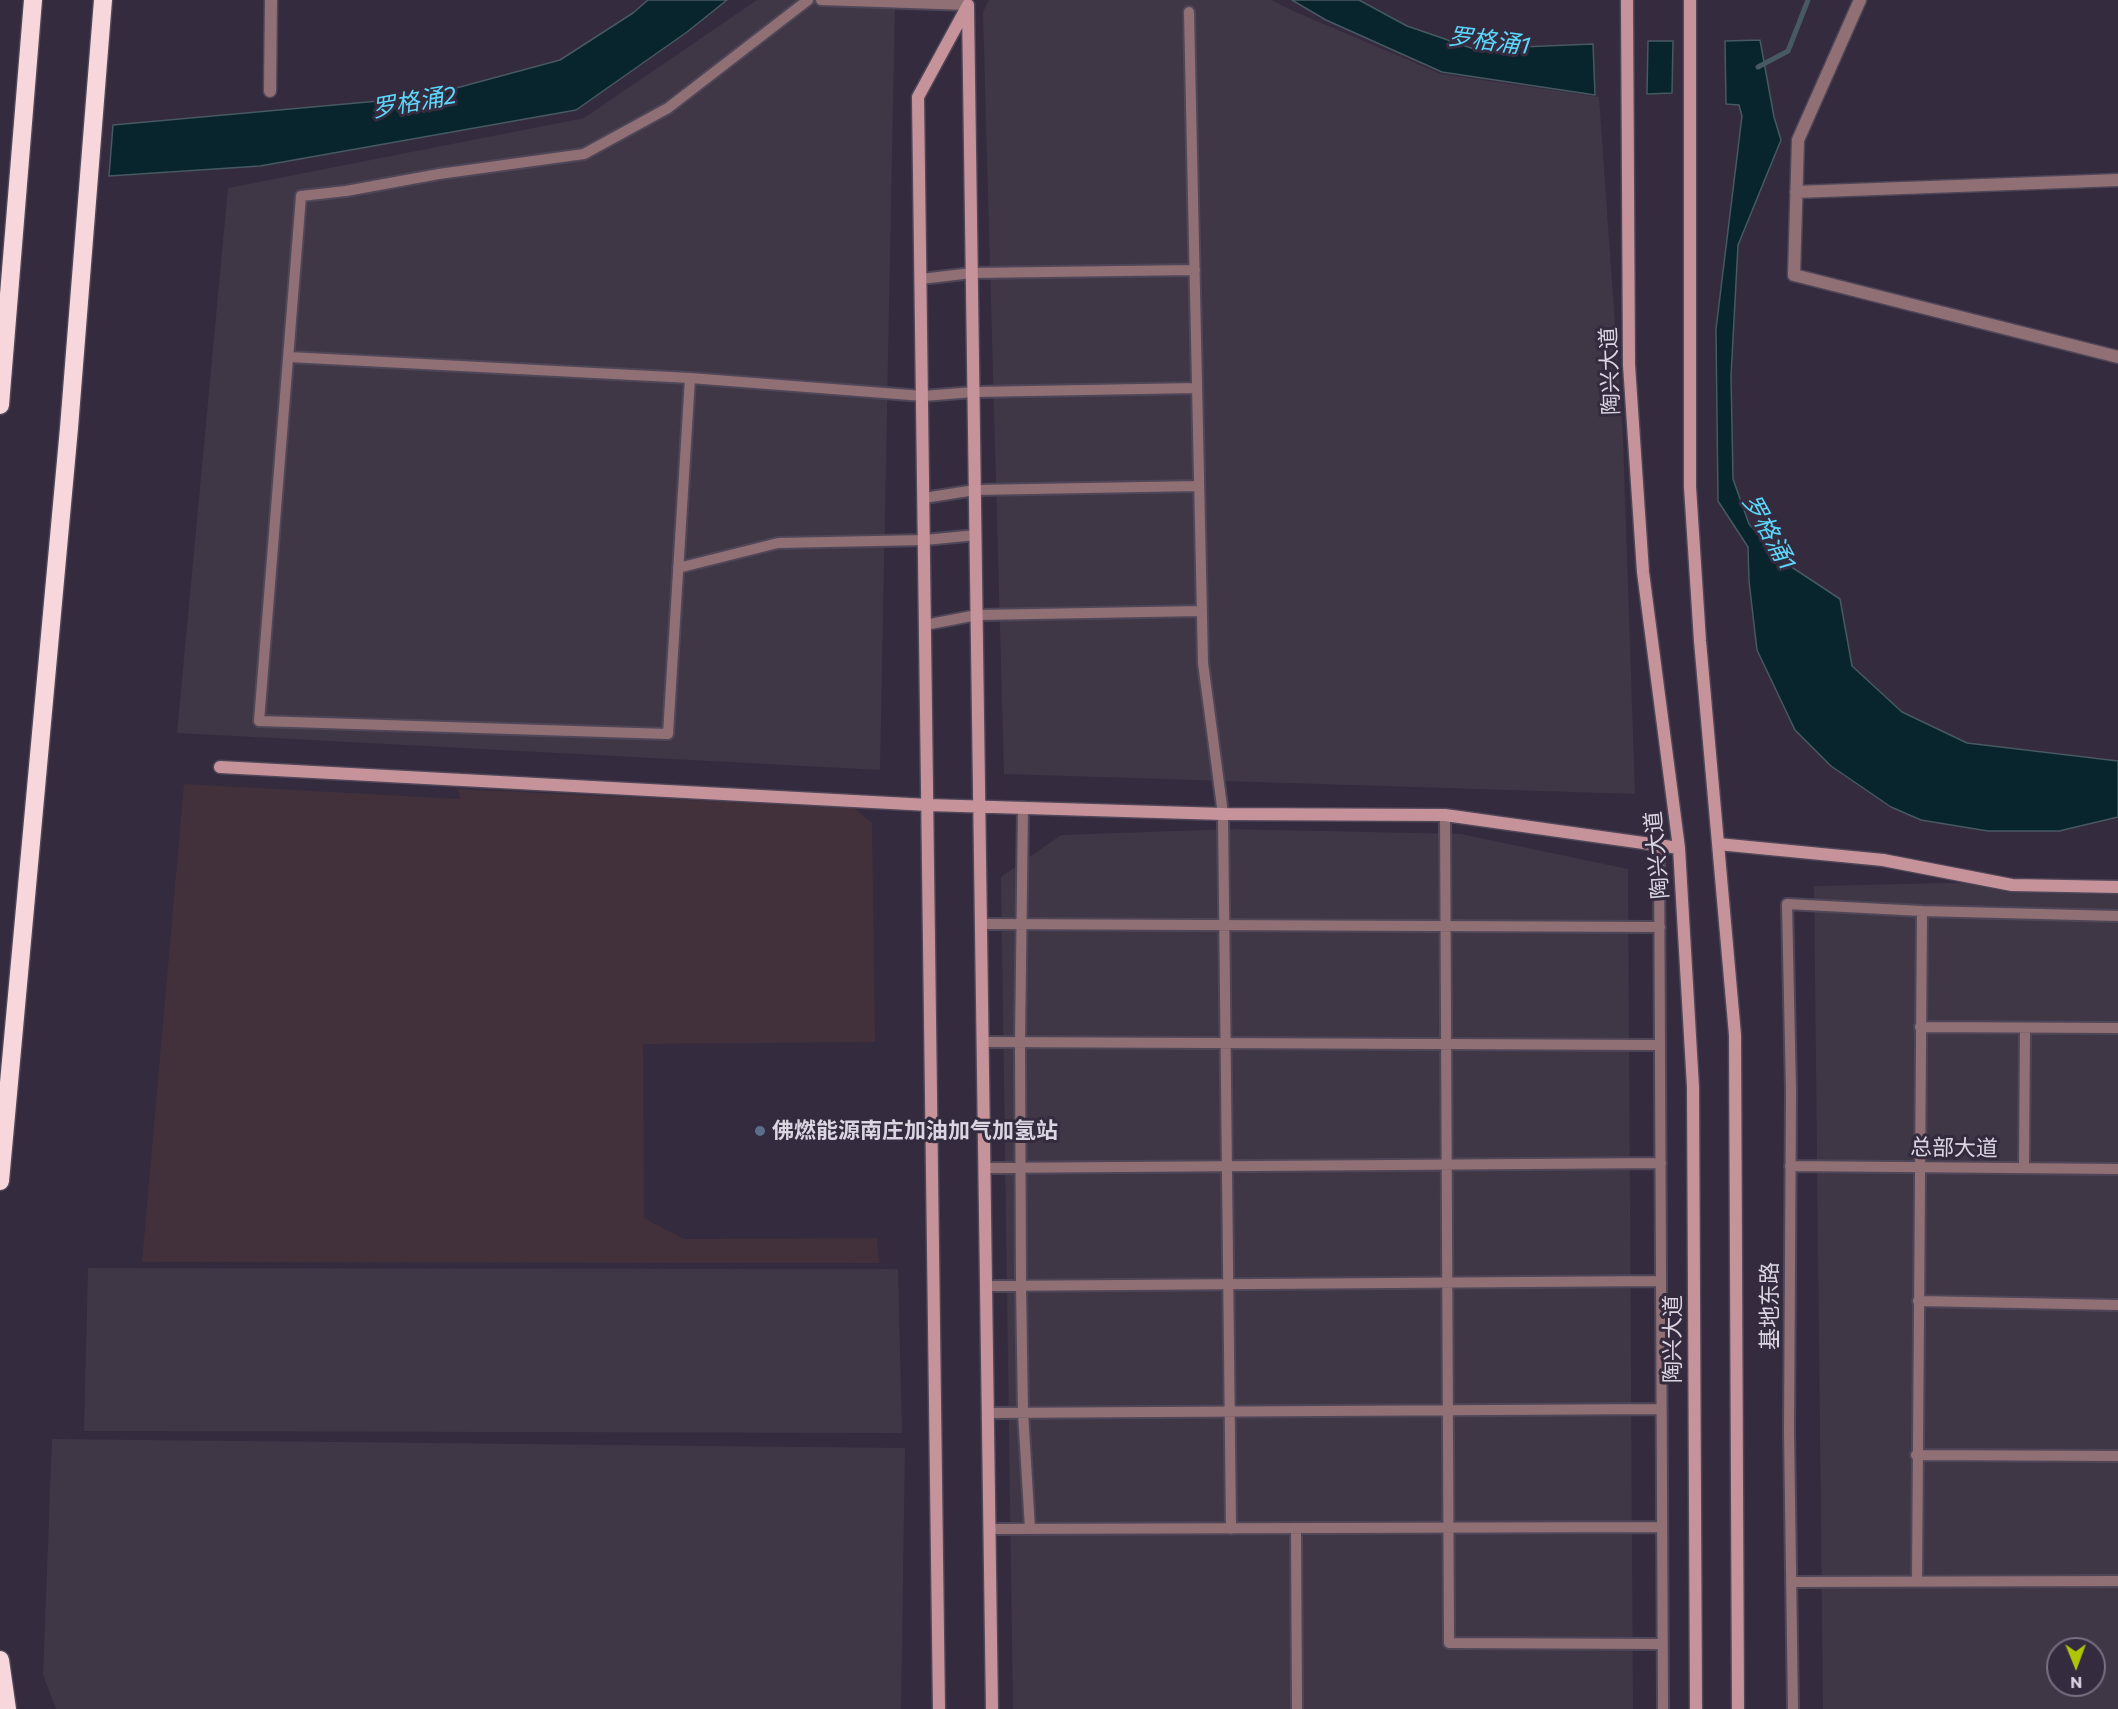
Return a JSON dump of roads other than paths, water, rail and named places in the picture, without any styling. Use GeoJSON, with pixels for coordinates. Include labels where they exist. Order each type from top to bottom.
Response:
{"type":"FeatureCollection","features":[{"type":"Feature","properties":{"kind":"highway"},"geometry":{"type":"LineString","coordinates":[[0,405],[33,0]]}},
{"type":"Feature","properties":{"kind":"highway"},"geometry":{"type":"LineString","coordinates":[[0,1180],[69,428],[103,0]]}},
{"type":"Feature","properties":{"kind":"highway"},"geometry":{"type":"LineString","coordinates":[[0,1660],[7,1709]]}},
{"type":"Feature","properties":{"kind":"street"},"geometry":{"type":"LineString","coordinates":[[270,91],[271,0]]}},
{"type":"Feature","properties":{"kind":"street","name":"陶兴大道"},"geometry":{"type":"LineString","coordinates":[[1627,0],[1629,365],[1643,572],[1679,848],[1693,1087],[1696,1709]]}},
{"type":"Feature","properties":{"kind":"street"},"geometry":{"type":"LineString","coordinates":[[1690,0],[1690,488],[1700,641],[1735,1035],[1738,1709]]}},
{"type":"Feature","properties":{"kind":"street"},"geometry":{"type":"LineString","coordinates":[[1860,0],[1798,140],[1794,275],[2118,357]]}},
{"type":"Feature","properties":{"kind":"street"},"geometry":{"type":"LineString","coordinates":[[969,2],[992,1709]]}},
{"type":"Feature","properties":{"kind":"street"},"geometry":{"type":"LineString","coordinates":[[939,1709],[918,97],[969,2]]}},
{"type":"Feature","properties":{"kind":"street"},"geometry":{"type":"LineString","coordinates":[[1796,192],[2118,180]]}},
{"type":"Feature","properties":{"kind":"street"},"geometry":{"type":"LineString","coordinates":[[220,767],[928,805],[1223,814],[1444,815],[1679,848]]}},
{"type":"Feature","properties":{"kind":"street"},"geometry":{"type":"LineString","coordinates":[[1718,844],[1883,860],[2012,885],[2118,887]]}},
{"type":"Feature","properties":{"kind":"lane"},"geometry":{"type":"LineString","coordinates":[[690,378],[668,734],[259,721],[301,196],[584,154],[668,108],[808,0]]}},
{"type":"Feature","properties":{"kind":"lane"},"geometry":{"type":"LineString","coordinates":[[821,0],[969,2]]}},
{"type":"Feature","properties":{"kind":"lane"},"geometry":{"type":"LineString","coordinates":[[1189,12],[1203,663],[1223,814],[1231,1528]]}},
{"type":"Feature","properties":{"kind":"lane"},"geometry":{"type":"LineString","coordinates":[[921,279],[972,273],[1195,270]]}},
{"type":"Feature","properties":{"kind":"lane"},"geometry":{"type":"LineString","coordinates":[[289,357],[690,378],[923,396],[974,392],[1197,388]]}},
{"type":"Feature","properties":{"kind":"lane"},"geometry":{"type":"LineString","coordinates":[[924,498],[975,490],[1200,486]]}},
{"type":"Feature","properties":{"kind":"lane"},"geometry":{"type":"LineString","coordinates":[[678,568],[778,543],[924,540],[976,535]]}},
{"type":"Feature","properties":{"kind":"lane"},"geometry":{"type":"LineString","coordinates":[[925,625],[977,615],[1202,611]]}},
{"type":"Feature","properties":{"kind":"lane"},"geometry":{"type":"LineString","coordinates":[[1023,807],[1020,1042],[1021,1286],[1023,1412],[1030,1529]]}},
{"type":"Feature","properties":{"kind":"lane"},"geometry":{"type":"LineString","coordinates":[[1444,815],[1448,1164],[1449,1643],[1662,1644]]}},
{"type":"Feature","properties":{"kind":"lane"},"geometry":{"type":"LineString","coordinates":[[1659,845],[1663,1709]]}},
{"type":"Feature","properties":{"kind":"lane","name":"基地东路"},"geometry":{"type":"LineString","coordinates":[[1793,1709],[1791,1091],[1786,904],[1922,911]]}},
{"type":"Feature","properties":{"kind":"lane"},"geometry":{"type":"LineString","coordinates":[[1917,1581],[1916,1455],[1922,911],[2118,916]]}},
{"type":"Feature","properties":{"kind":"lane"},"geometry":{"type":"LineString","coordinates":[[982,924],[1660,927]]}},
{"type":"Feature","properties":{"kind":"lane"},"geometry":{"type":"LineString","coordinates":[[1920,1027],[2118,1028]]}},
{"type":"Feature","properties":{"kind":"lane"},"geometry":{"type":"LineString","coordinates":[[2024,1168],[2025,1028]]}},
{"type":"Feature","properties":{"kind":"lane"},"geometry":{"type":"LineString","coordinates":[[983,1042],[1660,1046]]}},
{"type":"Feature","properties":{"kind":"lane"},"geometry":{"type":"LineString","coordinates":[[985,1168],[1661,1162]]}},
{"type":"Feature","properties":{"kind":"lane","name":"总部大道"},"geometry":{"type":"LineString","coordinates":[[1790,1166],[2118,1169]]}},
{"type":"Feature","properties":{"kind":"lane"},"geometry":{"type":"LineString","coordinates":[[987,1286],[1661,1281]]}},
{"type":"Feature","properties":{"kind":"lane"},"geometry":{"type":"LineString","coordinates":[[1918,1301],[2118,1305]]}},
{"type":"Feature","properties":{"kind":"lane"},"geometry":{"type":"LineString","coordinates":[[988,1413],[1661,1409]]}},
{"type":"Feature","properties":{"kind":"lane"},"geometry":{"type":"LineString","coordinates":[[1916,1455],[2118,1456]]}},
{"type":"Feature","properties":{"kind":"lane"},"geometry":{"type":"LineString","coordinates":[[990,1529],[1661,1527]]}},
{"type":"Feature","properties":{"kind":"lane"},"geometry":{"type":"LineString","coordinates":[[1296,1528],[1298,1709]]}},
{"type":"Feature","properties":{"kind":"lane"},"geometry":{"type":"LineString","coordinates":[[1791,1582],[2118,1581]]}},
{"type":"Feature","properties":{"kind":"water","name":"罗格涌2"},"geometry":{"type":"Polygon","coordinates":[[[648,0],[727,0],[687,32],[576,110],[260,166],[109,176],[113,125],[423,97],[560,60],[633,13],[648,0]]]}},
{"type":"Feature","properties":{"kind":"water"},"geometry":{"type":"Polygon","coordinates":[[[1292,0],[1359,0],[1407,26],[1474,49],[1593,44],[1595,95],[1442,72],[1326,20],[1292,0]]]}},
{"type":"Feature","properties":{"kind":"water"},"geometry":{"type":"Polygon","coordinates":[[[1760,40],[1774,117],[1781,140],[1738,245],[1731,376],[1733,479],[1749,524],[1784,562],[1840,599],[1852,666],[1902,712],[1967,743],[2118,761],[2118,817],[2059,831],[1988,831],[1921,820],[1891,807],[1831,766],[1795,730],[1757,650],[1749,581],[1748,547],[1718,501],[1716,329],[1742,116],[1739,105],[1726,104],[1725,41],[1760,40]]]}},
{"type":"Feature","properties":{"kind":"water"},"geometry":{"type":"Polygon","coordinates":[[[1648,41],[1673,41],[1672,93],[1647,94],[1648,41]]]}},
{"type":"Feature","properties":{"kind":"waterway"},"geometry":{"type":"LineString","coordinates":[[1758,67],[1788,51],[1808,0]]}},
{"type":"Feature","properties":{"kind":"place","name":"佛燃能源南庄加油加气加氢站"},"geometry":{"type":"Point","coordinates":[760,1131]}},
{"type":"Feature","properties":{"kind":"water label","name":"罗格涌1"},"geometry":{"type":"Point","coordinates":[1489,41]}},
{"type":"Feature","properties":{"kind":"water label","name":"罗格涌1"},"geometry":{"type":"Point","coordinates":[1769,532]}}]}
